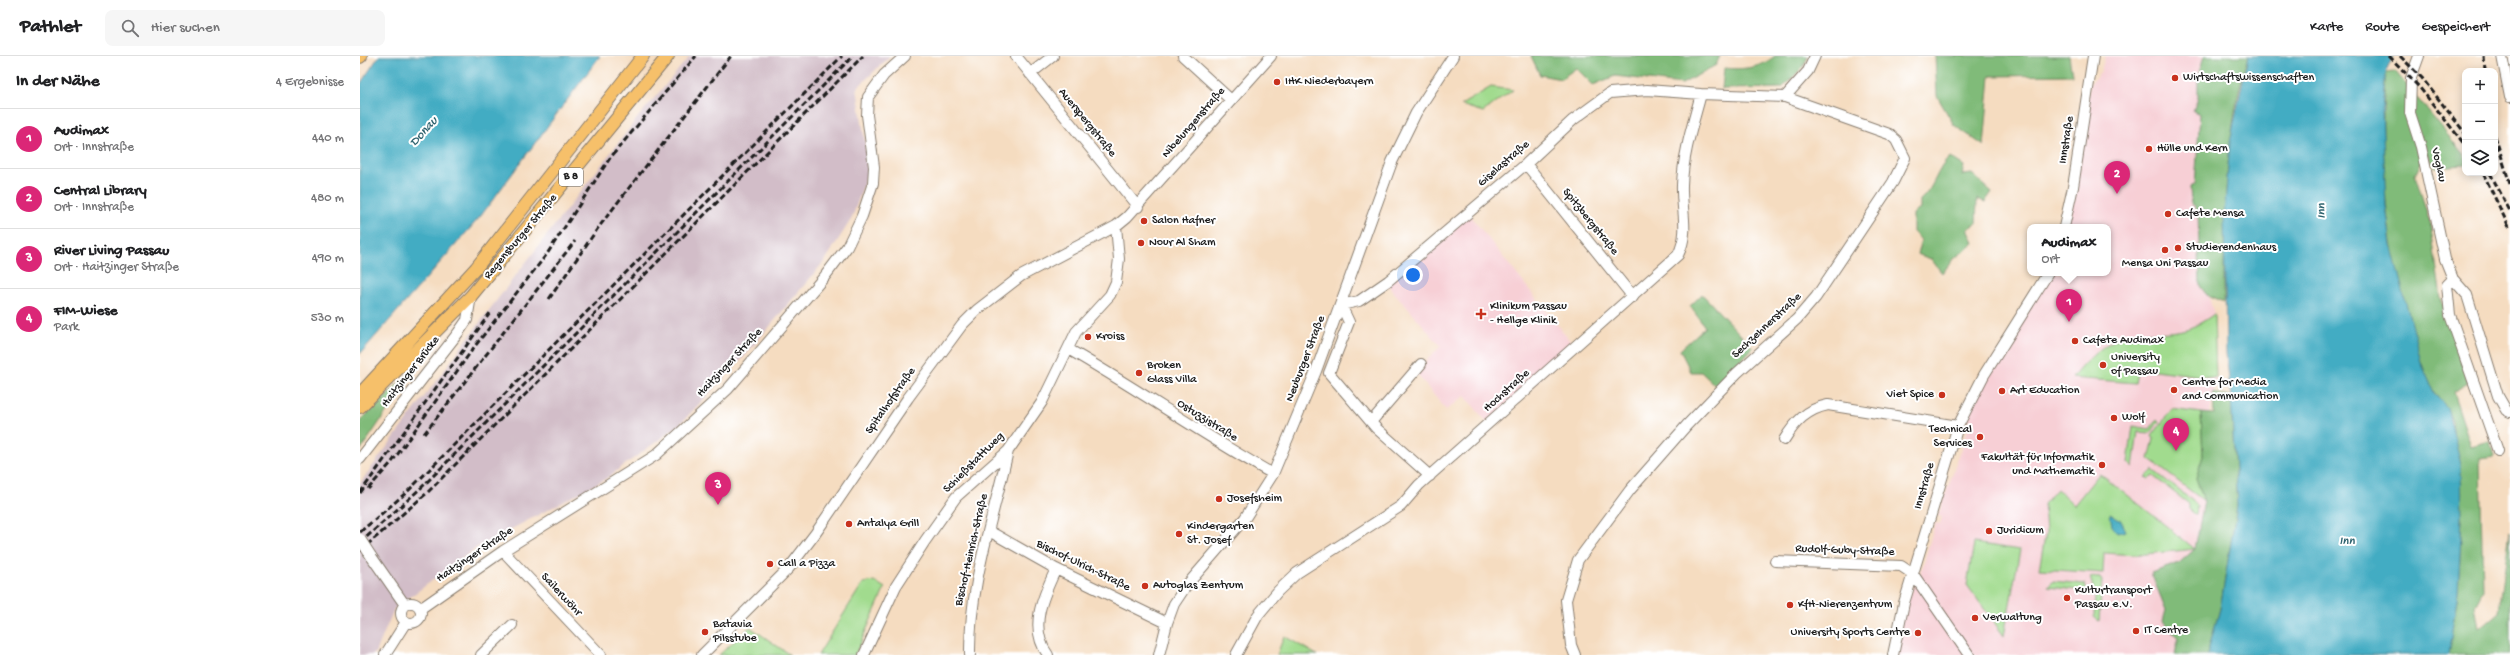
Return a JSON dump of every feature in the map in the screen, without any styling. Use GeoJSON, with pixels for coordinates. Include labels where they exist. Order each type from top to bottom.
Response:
{"type":"FeatureCollection","features":[{"type":"Feature","properties":{"kind":"main road","name":"Regensburger Straße"},"geometry":{"type":"LineString","coordinates":[[360,394],[476,268],[643,56]]}},
{"type":"Feature","properties":{"kind":"main road","name":"Regensburger Straße"},"geometry":{"type":"LineString","coordinates":[[360,406],[471,296],[668,56]]}},
{"type":"Feature","properties":{"kind":"main road","name":"B 8"},"geometry":{"type":"LineString","coordinates":[[471,296],[476,268]]}},
{"type":"Feature","properties":{"kind":"street","name":"Haitzinger Straße"},"geometry":{"type":"LineString","coordinates":[[420,609],[503,551],[656,455],[728,389],[825,276],[847,247],[862,216],[872,183],[874,167],[867,114],[868,97],[884,74],[905,56]]}},
{"type":"Feature","properties":{"kind":"street","name":"Auerspergstraße"},"geometry":{"type":"LineString","coordinates":[[1016,56],[1138,207]]}},
{"type":"Feature","properties":{"kind":"street"},"geometry":{"type":"LineString","coordinates":[[1030,74],[1053,56]]}},
{"type":"Feature","properties":{"kind":"street"},"geometry":{"type":"LineString","coordinates":[[1183,56],[1231,100]]}},
{"type":"Feature","properties":{"kind":"street","name":"Nibelungenstraße"},"geometry":{"type":"LineString","coordinates":[[1138,207],[1271,56]]}},
{"type":"Feature","properties":{"kind":"street","name":"Neuburger Straße"},"geometry":{"type":"LineString","coordinates":[[1159,655],[1167,623],[1174,604],[1186,586],[1245,518],[1273,474],[1341,305],[1392,162],[1416,113],[1453,56]]}},
{"type":"Feature","properties":{"kind":"street"},"geometry":{"type":"LineString","coordinates":[[1785,96],[1808,71],[1815,56]]}},
{"type":"Feature","properties":{"kind":"street","name":"Innstraße"},"geometry":{"type":"LineString","coordinates":[[2065,224],[2073,187],[2093,56]]}},
{"type":"Feature","properties":{"kind":"street","name":"Voglau"},"geometry":{"type":"LineString","coordinates":[[2420,56],[2411,78],[2410,113],[2422,155],[2445,259],[2453,279],[2466,295],[2498,396],[2506,410],[2510,412]]}},
{"type":"Feature","properties":{"kind":"street"},"geometry":{"type":"LineString","coordinates":[[2502,56],[2510,97]]}},
{"type":"Feature","properties":{"kind":"street","name":"Giselastraße"},"geometry":{"type":"LineString","coordinates":[[1341,305],[1359,301],[1388,281],[1526,164],[1573,120],[1610,93],[1647,90],[1701,94]]}},
{"type":"Feature","properties":{"kind":"street","name":"Sechzehnerstraße"},"geometry":{"type":"LineString","coordinates":[[1575,655],[1571,645],[1566,600],[1578,560],[1630,490],[1687,425],[1736,373],[1797,319],[1816,297],[1893,182],[1905,158],[1896,140],[1889,134],[1785,96],[1701,94]]}},
{"type":"Feature","properties":{"kind":"street","name":"Hochstraße"},"geometry":{"type":"LineString","coordinates":[[1236,655],[1258,615],[1278,591],[1297,573],[1401,506],[1430,476],[1633,297],[1678,255],[1684,244],[1686,220],[1682,186],[1686,150],[1701,94]]}},
{"type":"Feature","properties":{"kind":"street","name":"Spitzbergstraße"},"geometry":{"type":"LineString","coordinates":[[1526,164],[1633,297]]}},
{"type":"Feature","properties":{"kind":"street","name":"Spitalhofstraße"},"geometry":{"type":"LineString","coordinates":[[702,655],[789,568],[815,534],[908,398],[962,325],[977,310],[1022,276],[1116,226],[1138,207]]}},
{"type":"Feature","properties":{"kind":"street","name":"Schießstattweg"},"geometry":{"type":"LineString","coordinates":[[864,655],[896,586],[924,541],[956,497],[1008,451],[1042,402],[1076,332],[1110,295],[1116,282],[1119,258],[1116,226]]}},
{"type":"Feature","properties":{"kind":"street","name":"Innstraße"},"geometry":{"type":"LineString","coordinates":[[1893,655],[1913,574],[1958,426],[1984,374],[2046,276]]}},
{"type":"Feature","properties":{"kind":"street"},"geometry":{"type":"LineString","coordinates":[[2453,279],[2447,285],[2450,315],[2498,451]]}},
{"type":"Feature","properties":{"kind":"street","name":"Haitzinger Brücke"},"geometry":{"type":"LineString","coordinates":[[360,459],[458,333],[466,320],[471,296]]}},
{"type":"Feature","properties":{"kind":"street"},"geometry":{"type":"LineString","coordinates":[[1341,305],[1349,322],[1329,374],[1371,422],[1430,476]]}},
{"type":"Feature","properties":{"kind":"street","name":"Ostuzzistraße"},"geometry":{"type":"LineString","coordinates":[[1068,349],[1109,373],[1215,442],[1273,474]]}},
{"type":"Feature","properties":{"kind":"street"},"geometry":{"type":"LineString","coordinates":[[1371,422],[1420,364]]}},
{"type":"Feature","properties":{"kind":"street"},"geometry":{"type":"LineString","coordinates":[[1784,440],[1796,423],[1804,415],[1813,409],[1828,405],[1958,426]]}},
{"type":"Feature","properties":{"kind":"street","name":"Bischof-Heinrich-Straße"},"geometry":{"type":"LineString","coordinates":[[970,655],[970,622],[1008,451]]}},
{"type":"Feature","properties":{"kind":"street","name":"Bischof-Ulrich-Straße"},"geometry":{"type":"LineString","coordinates":[[989,531],[1056,569],[1167,623]]}},
{"type":"Feature","properties":{"kind":"street"},"geometry":{"type":"LineString","coordinates":[[360,539],[404,603],[401,614],[406,622],[412,623],[418,620],[421,615],[420,609],[415,604],[404,603]]}},
{"type":"Feature","properties":{"kind":"street","name":"Sailerwöhr"},"geometry":{"type":"LineString","coordinates":[[503,551],[601,655]]}},
{"type":"Feature","properties":{"kind":"street","name":"Rudolf-Guby-Straße"},"geometry":{"type":"LineString","coordinates":[[1775,561],[1901,566],[1913,574]]}},
{"type":"Feature","properties":{"kind":"street"},"geometry":{"type":"LineString","coordinates":[[1048,655],[1040,644],[1038,623],[1044,594],[1056,569]]}},
{"type":"Feature","properties":{"kind":"street"},"geometry":{"type":"LineString","coordinates":[[1913,574],[1969,655]]}},
{"type":"Feature","properties":{"kind":"street"},"geometry":{"type":"LineString","coordinates":[[385,655],[406,622]]}},
{"type":"Feature","properties":{"kind":"street"},"geometry":{"type":"LineString","coordinates":[[481,655],[512,625]]}},
{"type":"Feature","properties":{"kind":"shaded area"},"geometry":{"type":"Polygon","coordinates":[[[690,56],[890,56],[857,88],[869,169],[852,218],[826,259],[801,289],[745,356],[679,425],[604,480],[476,548],[394,609],[377,650],[373,655],[360,655],[360,483],[483,318],[639,116],[690,56]]]}},
{"type":"Feature","properties":{"kind":"shaded area","name":"University of Passau"},"geometry":{"type":"Polygon","coordinates":[[[2105,56],[2228,56],[2212,207],[2209,297],[2214,314],[2216,378],[2210,415],[2194,655],[1893,655],[1904,603],[1921,573],[1935,523],[1940,524],[1942,517],[1938,516],[1968,429],[1969,403],[2046,276],[2111,276],[2111,224],[2065,224],[2090,84],[2101,71],[2105,56]]]}},
{"type":"Feature","properties":{"kind":"shaded area","name":"Klinikum Passau - Hellge Klinik"},"geometry":{"type":"Polygon","coordinates":[[[1468,213],[1575,347],[1489,425],[1465,396],[1446,410],[1415,372],[1441,346],[1385,282],[1468,213]]]}},
{"type":"Feature","properties":{"kind":"green space"},"geometry":{"type":"Polygon","coordinates":[[[1531,56],[1720,56],[1716,65],[1682,84],[1615,76],[1593,85],[1576,68],[1561,79],[1540,75],[1531,56]]]}},
{"type":"Feature","properties":{"kind":"green space"},"geometry":{"type":"Polygon","coordinates":[[[1775,56],[1808,56],[1803,67],[1782,88],[1722,89],[1724,68],[1738,69],[1758,66],[1775,56]]]}},
{"type":"Feature","properties":{"kind":"green space"},"geometry":{"type":"Polygon","coordinates":[[[1935,56],[2069,56],[2072,75],[1990,76],[1984,146],[1954,125],[1937,96],[1935,56]]]}},
{"type":"Feature","properties":{"kind":"green space"},"geometry":{"type":"Polygon","coordinates":[[[2204,56],[2248,56],[2240,86],[2230,147],[2225,209],[2224,302],[2206,294],[2200,286],[2198,211],[2191,203],[2190,187],[2195,184],[2200,114],[2193,111],[2198,97],[2198,76],[2204,56]]]}},
{"type":"Feature","properties":{"kind":"green space"},"geometry":{"type":"Polygon","coordinates":[[[2395,71],[2462,152],[2462,165],[2434,167],[2426,152],[2415,175],[2430,222],[2441,298],[2468,383],[2453,392],[2471,446],[2490,441],[2494,457],[2480,459],[2483,590],[2475,605],[2479,629],[2499,612],[2510,530],[2510,655],[2448,655],[2458,593],[2462,517],[2452,420],[2447,410],[2431,388],[2427,379],[2410,328],[2393,256],[2384,181],[2383,107],[2386,72],[2395,71]]]}},
{"type":"Feature","properties":{"kind":"green space"},"geometry":{"type":"Polygon","coordinates":[[[1491,87],[1513,90],[1483,112],[1461,105],[1491,87]]]}},
{"type":"Feature","properties":{"kind":"green space"},"geometry":{"type":"Polygon","coordinates":[[[1950,157],[1964,166],[1962,175],[1972,174],[1992,192],[1985,202],[1977,199],[1976,224],[1968,229],[1974,243],[1955,258],[1942,273],[1931,259],[1917,254],[1921,240],[1913,232],[1913,214],[1920,209],[1920,200],[1929,190],[1945,162],[1950,157]]]}},
{"type":"Feature","properties":{"kind":"green space"},"geometry":{"type":"Polygon","coordinates":[[[1702,294],[1753,348],[1716,386],[1701,372],[1691,372],[1680,350],[1705,327],[1690,306],[1702,294]]]}},
{"type":"Feature","properties":{"kind":"green space"},"geometry":{"type":"Polygon","coordinates":[[[2214,314],[2216,378],[2139,368],[2136,383],[2072,378],[2090,358],[2112,341],[2135,333],[2184,330],[2206,320],[2214,314]]]}},
{"type":"Feature","properties":{"kind":"green space"},"geometry":{"type":"Polygon","coordinates":[[[418,365],[360,451],[360,421],[418,365]]]}},
{"type":"Feature","properties":{"kind":"green space"},"geometry":{"type":"Polygon","coordinates":[[[2213,392],[2231,398],[2237,506],[2220,609],[2207,655],[2175,655],[2178,639],[2163,621],[2166,610],[2151,573],[2179,563],[2195,549],[2204,501],[2196,478],[2203,456],[2201,413],[2214,414],[2213,392]]]}},
{"type":"Feature","properties":{"kind":"green space"},"geometry":{"type":"Polygon","coordinates":[[[2172,409],[2201,413],[2203,456],[2196,478],[2204,501],[2149,459],[2154,439],[2152,436],[2172,409]]]}},
{"type":"Feature","properties":{"kind":"green space"},"geometry":{"type":"Polygon","coordinates":[[[2157,419],[2159,421],[2151,433],[2138,432],[2133,467],[2128,463],[2133,426],[2150,429],[2157,419]]]}},
{"type":"Feature","properties":{"kind":"green space"},"geometry":{"type":"Polygon","coordinates":[[[2153,470],[2194,502],[2197,507],[2196,515],[2189,509],[2189,504],[2153,476],[2149,479],[2146,477],[2153,470]]]}},
{"type":"Feature","properties":{"kind":"green space"},"geometry":{"type":"Polygon","coordinates":[[[2099,474],[2105,477],[2195,549],[2136,555],[2104,553],[2103,573],[2039,569],[2046,532],[2044,504],[2057,489],[2074,505],[2099,474]]]}},
{"type":"Feature","properties":{"kind":"green space"},"geometry":{"type":"Polygon","coordinates":[[[1974,543],[2020,550],[2004,636],[1967,585],[1974,543]]]}},
{"type":"Feature","properties":{"kind":"green space"},"geometry":{"type":"Polygon","coordinates":[[[2090,577],[2100,578],[2102,581],[2099,621],[2094,617],[2095,595],[2090,577]]]}},
{"type":"Feature","properties":{"kind":"green space"},"geometry":{"type":"Polygon","coordinates":[[[874,581],[885,588],[855,655],[818,655],[863,583],[874,581]]]}},
{"type":"Feature","properties":{"kind":"green space"},"geometry":{"type":"Polygon","coordinates":[[[2053,581],[2085,584],[2087,591],[2048,587],[2053,581]]]}},
{"type":"Feature","properties":{"kind":"green space"},"geometry":{"type":"Polygon","coordinates":[[[750,627],[790,655],[719,655],[750,627]]]}},
{"type":"Feature","properties":{"kind":"green space"},"geometry":{"type":"Polygon","coordinates":[[[1284,636],[1317,655],[1277,655],[1284,636]]]}},
{"type":"Feature","properties":{"kind":"water","name":"Donau"},"geometry":{"type":"Polygon","coordinates":[[[379,56],[600,56],[480,217],[360,354],[360,84],[379,56]]]}},
{"type":"Feature","properties":{"kind":"water","name":"Inn"},"geometry":{"type":"Polygon","coordinates":[[[2248,56],[2393,56],[2386,72],[2382,108],[2386,206],[2391,244],[2421,362],[2435,395],[2447,407],[2461,465],[2462,517],[2458,593],[2448,655],[2207,655],[2220,609],[2237,506],[2231,398],[2226,353],[2224,216],[2230,142],[2248,56]]]}},
{"type":"Feature","properties":{"kind":"water"},"geometry":{"type":"Polygon","coordinates":[[[2110,513],[2121,520],[2126,531],[2117,533],[2112,526],[2110,513]]]}},
{"type":"Feature","properties":{"kind":"railway"},"geometry":{"type":"LineString","coordinates":[[368,489],[392,462],[475,346],[547,254],[610,158],[696,56]]}},
{"type":"Feature","properties":{"kind":"railway"},"geometry":{"type":"LineString","coordinates":[[549,299],[598,228],[731,56]]}},
{"type":"Feature","properties":{"kind":"railway"},"geometry":{"type":"LineString","coordinates":[[360,532],[407,492],[842,56]]}},
{"type":"Feature","properties":{"kind":"railway"},"geometry":{"type":"LineString","coordinates":[[360,543],[422,487],[853,56]]}},
{"type":"Feature","properties":{"kind":"railway"},"geometry":{"type":"LineString","coordinates":[[360,551],[427,493],[863,56]]}},
{"type":"Feature","properties":{"kind":"railway"},"geometry":{"type":"LineString","coordinates":[[2389,56],[2420,88],[2462,141]]}},
{"type":"Feature","properties":{"kind":"railway"},"geometry":{"type":"LineString","coordinates":[[2400,56],[2422,78],[2462,129]]}},
{"type":"Feature","properties":{"kind":"railway"},"geometry":{"type":"LineString","coordinates":[[2484,56],[2485,68]]}},
{"type":"Feature","properties":{"kind":"railway"},"geometry":{"type":"LineString","coordinates":[[2496,140],[2510,184]]}},
{"type":"Feature","properties":{"kind":"railway"},"geometry":{"type":"LineString","coordinates":[[2484,176],[2510,229]]}},
{"type":"Feature","properties":{"kind":"railway"},"geometry":{"type":"LineString","coordinates":[[2492,176],[2510,211]]}},
{"type":"Feature","properties":{"kind":"railway"},"geometry":{"type":"LineString","coordinates":[[424,434],[575,241]]}},
{"type":"Feature","properties":{"kind":"railway"},"geometry":{"type":"LineString","coordinates":[[360,493],[490,313]]}},
{"type":"Feature","properties":{"kind":"place","name":"Wirtschaftswissenschaften"},"geometry":{"type":"Point","coordinates":[2175,78]}},
{"type":"Feature","properties":{"kind":"place","name":"IHK Niederbayern"},"geometry":{"type":"Point","coordinates":[1277,82]}},
{"type":"Feature","properties":{"kind":"place","name":"Hülle und Kern"},"geometry":{"type":"Point","coordinates":[2149,149]}},
{"type":"Feature","properties":{"kind":"place","name":"Central Library"},"geometry":{"type":"Point","coordinates":[2117,194]}},
{"type":"Feature","properties":{"kind":"place","name":"Cafete Mensa"},"geometry":{"type":"Point","coordinates":[2168,214]}},
{"type":"Feature","properties":{"kind":"place","name":"Salon Hafner"},"geometry":{"type":"Point","coordinates":[1144,221]}},
{"type":"Feature","properties":{"kind":"place","name":"Nour Al Sham"},"geometry":{"type":"Point","coordinates":[1141,243]}},
{"type":"Feature","properties":{"kind":"place","name":"Studierendenhaus"},"geometry":{"type":"Point","coordinates":[2178,248]}},
{"type":"Feature","properties":{"kind":"place","name":"Mensa Uni Passau"},"geometry":{"type":"Point","coordinates":[2165,250]}},
{"type":"Feature","properties":{"kind":"place","name":"Klinikum Passau - Hellge Klinik"},"geometry":{"type":"Point","coordinates":[1481,314]}},
{"type":"Feature","properties":{"kind":"place","name":"Audimax"},"geometry":{"type":"Point","coordinates":[2069,322]}},
{"type":"Feature","properties":{"kind":"place","name":"Kroiss"},"geometry":{"type":"Point","coordinates":[1088,337]}},
{"type":"Feature","properties":{"kind":"place","name":"Cafete Audimax"},"geometry":{"type":"Point","coordinates":[2075,341]}},
{"type":"Feature","properties":{"kind":"place","name":"University of Passau"},"geometry":{"type":"Point","coordinates":[2103,365]}},
{"type":"Feature","properties":{"kind":"place","name":"Broken Glass Villa"},"geometry":{"type":"Point","coordinates":[1139,373]}},
{"type":"Feature","properties":{"kind":"place","name":"Centre for Media and Communication"},"geometry":{"type":"Point","coordinates":[2174,390]}},
{"type":"Feature","properties":{"kind":"place","name":"Art Education"},"geometry":{"type":"Point","coordinates":[2002,391]}},
{"type":"Feature","properties":{"kind":"place","name":"Viet Spice"},"geometry":{"type":"Point","coordinates":[1942,395]}},
{"type":"Feature","properties":{"kind":"place","name":"Wolf"},"geometry":{"type":"Point","coordinates":[2114,418]}},
{"type":"Feature","properties":{"kind":"place","name":"Technical Services"},"geometry":{"type":"Point","coordinates":[1980,437]}},
{"type":"Feature","properties":{"kind":"place","name":"FIM-Wiese"},"geometry":{"type":"Point","coordinates":[2176,451]}},
{"type":"Feature","properties":{"kind":"place","name":"Fakultät für Informatik und Mathematik"},"geometry":{"type":"Point","coordinates":[2102,465]}},
{"type":"Feature","properties":{"kind":"place","name":"Josefsheim"},"geometry":{"type":"Point","coordinates":[1219,499]}},
{"type":"Feature","properties":{"kind":"place","name":"River Living Passau"},"geometry":{"type":"Point","coordinates":[718,505]}},
{"type":"Feature","properties":{"kind":"place","name":"Antalya Grill"},"geometry":{"type":"Point","coordinates":[849,524]}},
{"type":"Feature","properties":{"kind":"place","name":"Juridicum"},"geometry":{"type":"Point","coordinates":[1989,531]}},
{"type":"Feature","properties":{"kind":"place","name":"Kindergarten St. Josef"},"geometry":{"type":"Point","coordinates":[1179,534]}},
{"type":"Feature","properties":{"kind":"place","name":"Call a Pizza"},"geometry":{"type":"Point","coordinates":[770,564]}},
{"type":"Feature","properties":{"kind":"place","name":"Autoglas Zentrum"},"geometry":{"type":"Point","coordinates":[1145,586]}},
{"type":"Feature","properties":{"kind":"place","name":"Kulturtransport Passau e.V."},"geometry":{"type":"Point","coordinates":[2067,598]}},
{"type":"Feature","properties":{"kind":"place","name":"KfH-Nierenzentrum"},"geometry":{"type":"Point","coordinates":[1790,605]}},
{"type":"Feature","properties":{"kind":"place","name":"Verwaltung"},"geometry":{"type":"Point","coordinates":[1975,618]}},
{"type":"Feature","properties":{"kind":"place","name":"IT Centre"},"geometry":{"type":"Point","coordinates":[2136,631]}},
{"type":"Feature","properties":{"kind":"place","name":"Batavia Pilsstube"},"geometry":{"type":"Point","coordinates":[705,632]}},
{"type":"Feature","properties":{"kind":"place","name":"University Sports Centre"},"geometry":{"type":"Point","coordinates":[1918,633]}}]}
